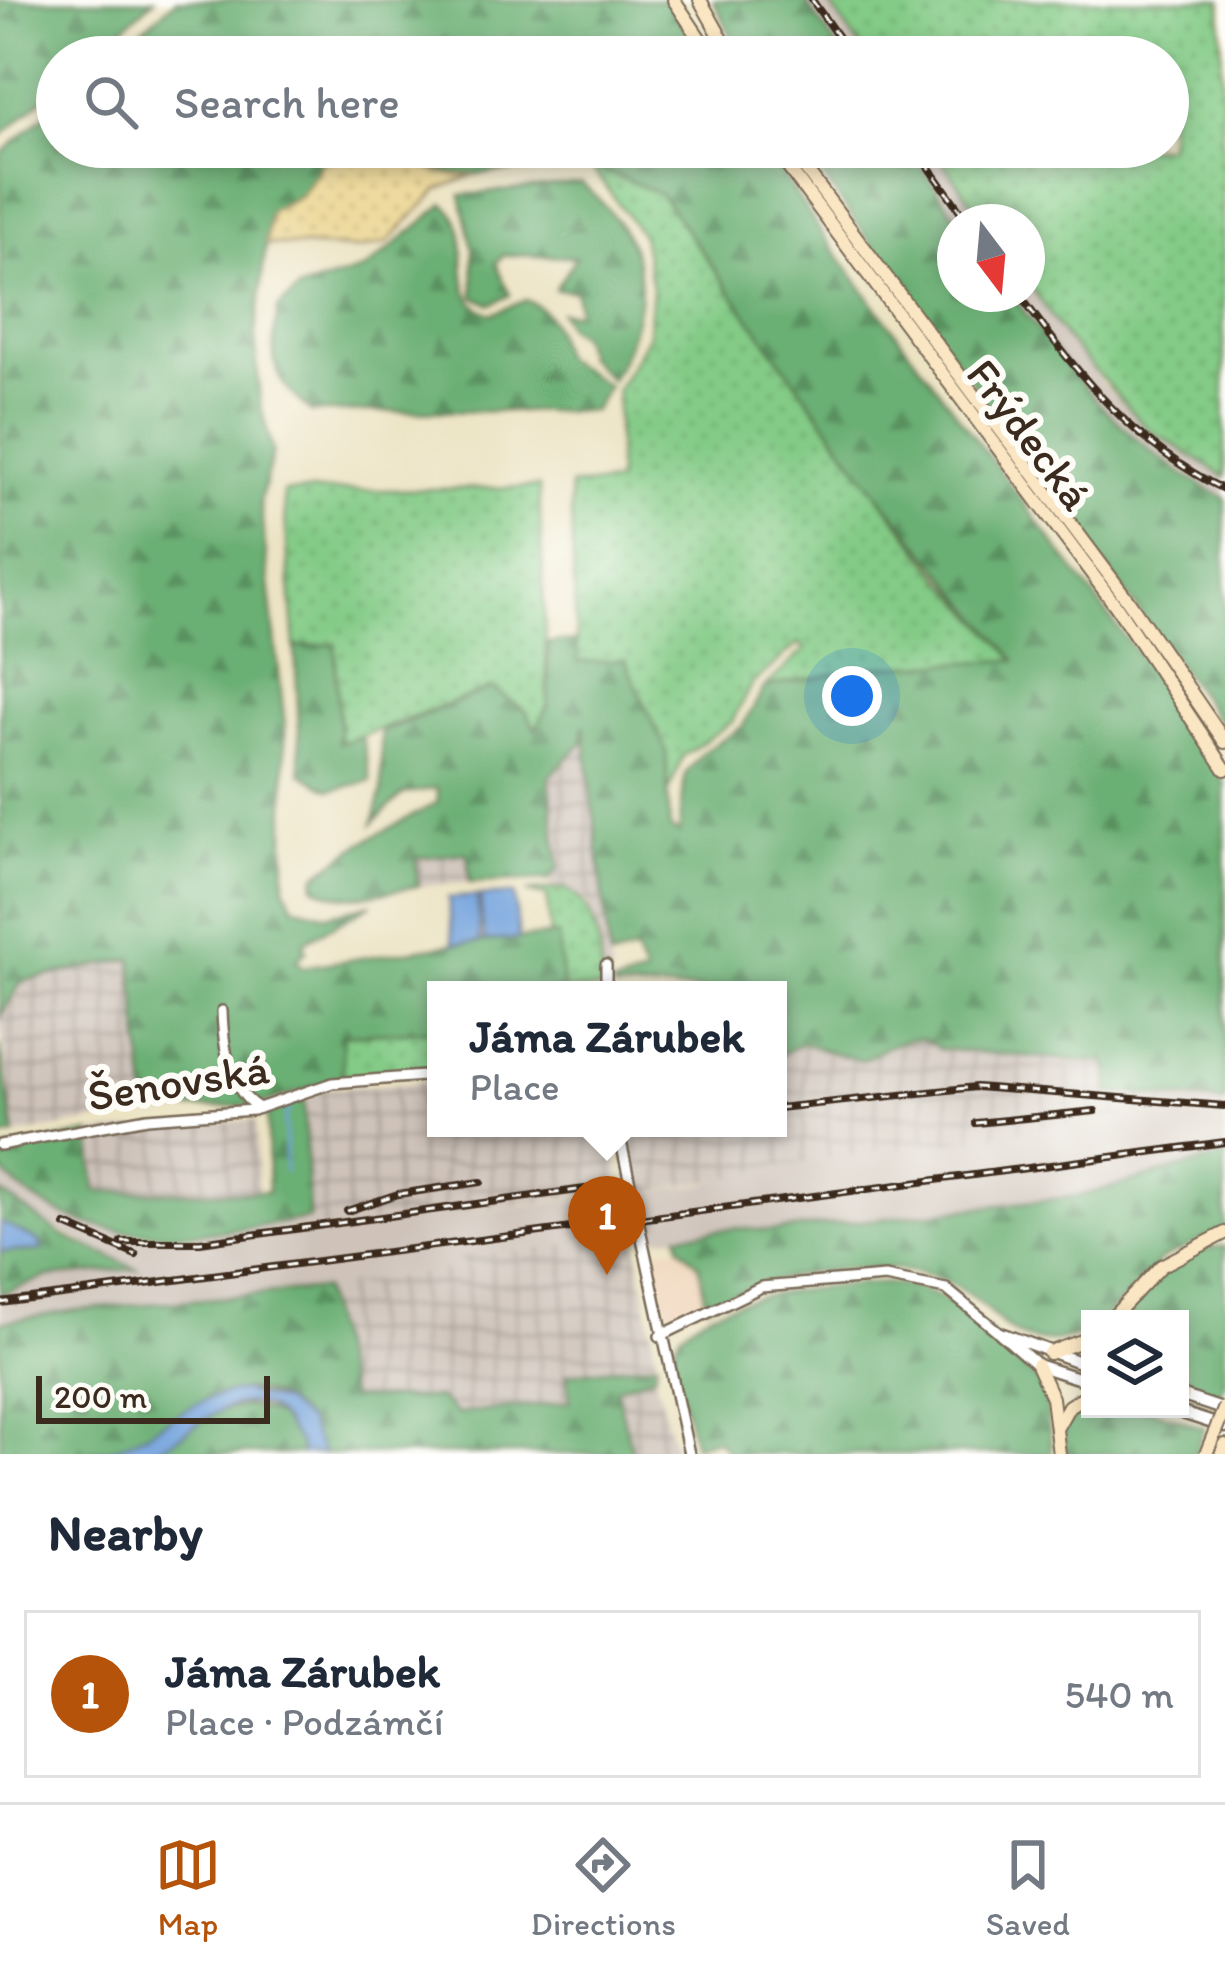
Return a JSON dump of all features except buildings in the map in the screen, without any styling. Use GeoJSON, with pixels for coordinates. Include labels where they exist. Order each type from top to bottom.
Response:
{"type":"FeatureCollection","features":[{"type":"Feature","properties":{"kind":"main road"},"geometry":{"type":"LineString","coordinates":[[674,0],[700,36]]}},
{"type":"Feature","properties":{"kind":"main road"},"geometry":{"type":"LineString","coordinates":[[686,0],[704,36]]}},
{"type":"Feature","properties":{"kind":"main road"},"geometry":{"type":"LineString","coordinates":[[700,0],[721,36]]}},
{"type":"Feature","properties":{"kind":"main road"},"geometry":{"type":"LineString","coordinates":[[709,0],[724,36]]}},
{"type":"Feature","properties":{"kind":"main road","name":"Frýdecká"},"geometry":{"type":"LineString","coordinates":[[788,168],[1126,621],[1225,769]]}},
{"type":"Feature","properties":{"kind":"main road","name":"Frýdecká"},"geometry":{"type":"LineString","coordinates":[[805,168],[1127,598],[1225,742]]}},
{"type":"Feature","properties":{"kind":"main road"},"geometry":{"type":"LineString","coordinates":[[1121,1310],[1153,1273],[1202,1243],[1225,1237]]}},
{"type":"Feature","properties":{"kind":"main road"},"geometry":{"type":"LineString","coordinates":[[1048,1353],[1081,1341]]}},
{"type":"Feature","properties":{"kind":"main road"},"geometry":{"type":"LineString","coordinates":[[1037,1365],[1050,1392],[1059,1454]]}},
{"type":"Feature","properties":{"kind":"main road"},"geometry":{"type":"LineString","coordinates":[[1057,1429],[1069,1406],[1081,1399]]}},
{"type":"Feature","properties":{"kind":"main road"},"geometry":{"type":"LineString","coordinates":[[1206,1454],[1225,1409]]}},
{"type":"Feature","properties":{"kind":"main road"},"geometry":{"type":"LineString","coordinates":[[1221,1454],[1225,1445]]}},
{"type":"Feature","properties":{"kind":"street"},"geometry":{"type":"LineString","coordinates":[[605,981],[606,965]]}},
{"type":"Feature","properties":{"kind":"street"},"geometry":{"type":"LineString","coordinates":[[222,1011],[224,1054],[250,1103],[260,1108]]}},
{"type":"Feature","properties":{"kind":"street","name":"Šenovská"},"geometry":{"type":"LineString","coordinates":[[0,1145],[147,1118],[260,1108],[332,1083],[427,1076]]}},
{"type":"Feature","properties":{"kind":"street"},"geometry":{"type":"LineString","coordinates":[[620,1137],[689,1454]]}},
{"type":"Feature","properties":{"kind":"street"},"geometry":{"type":"LineString","coordinates":[[660,1336],[760,1287],[885,1276],[946,1289],[1037,1365],[1081,1379]]}},
{"type":"Feature","properties":{"kind":"street"},"geometry":{"type":"LineString","coordinates":[[1000,1333],[1081,1363]]}},
{"type":"Feature","properties":{"kind":"street"},"geometry":{"type":"LineString","coordinates":[[1189,1398],[1225,1409]]}},
{"type":"Feature","properties":{"kind":"street"},"geometry":{"type":"LineString","coordinates":[[1189,1415],[1225,1427]]}},
{"type":"Feature","properties":{"kind":"shaded area"},"geometry":{"type":"Polygon","coordinates":[[[804,0],[827,0],[852,36],[829,36],[804,0]]]}},
{"type":"Feature","properties":{"kind":"shaded area"},"geometry":{"type":"Polygon","coordinates":[[[923,168],[947,168],[973,204],[948,204],[923,168]]]}},
{"type":"Feature","properties":{"kind":"shaded area"},"geometry":{"type":"Polygon","coordinates":[[[1045,305],[1100,382],[1130,412],[1225,477],[1225,498],[1134,440],[1086,394],[1024,312],[1045,312],[1045,305]]]}},
{"type":"Feature","properties":{"kind":"shaded area"},"geometry":{"type":"Polygon","coordinates":[[[577,662],[611,981],[601,981],[602,959],[587,903],[564,888],[551,887],[548,880],[559,868],[549,777],[583,726],[577,662]]]}},
{"type":"Feature","properties":{"kind":"shaded area"},"geometry":{"type":"Polygon","coordinates":[[[468,853],[470,883],[418,886],[415,858],[468,853]]]}},
{"type":"Feature","properties":{"kind":"shaded area"},"geometry":{"type":"Polygon","coordinates":[[[132,958],[148,1112],[15,1135],[0,1017],[22,981],[132,958]]]}},
{"type":"Feature","properties":{"kind":"shaded area"},"geometry":{"type":"Polygon","coordinates":[[[915,1037],[930,1039],[939,1050],[1108,1063],[1110,1092],[1183,1099],[1177,1108],[639,1192],[627,1137],[787,1137],[787,1051],[802,1043],[861,1061],[915,1037]]]}},
{"type":"Feature","properties":{"kind":"shaded area"},"geometry":{"type":"Polygon","coordinates":[[[427,1082],[427,1137],[612,1137],[622,1192],[311,1230],[304,1098],[323,1089],[427,1082]]]}},
{"type":"Feature","properties":{"kind":"shaded area"},"geometry":{"type":"Polygon","coordinates":[[[1183,1099],[1225,1102],[1225,1156],[1080,1196],[774,1231],[735,1228],[650,1239],[644,1223],[632,1225],[635,1236],[459,1257],[460,1267],[322,1289],[77,1310],[0,1322],[0,1294],[47,1277],[134,1268],[19,1209],[0,1192],[0,1169],[34,1197],[141,1237],[194,1236],[309,1219],[312,1230],[698,1185],[768,1168],[1177,1108],[1183,1099]]]}},
{"type":"Feature","properties":{"kind":"shaded area"},"geometry":{"type":"Polygon","coordinates":[[[256,1120],[258,1192],[95,1192],[90,1133],[256,1120]]]}},
{"type":"Feature","properties":{"kind":"shaded area"},"geometry":{"type":"Polygon","coordinates":[[[635,1236],[657,1362],[568,1374],[570,1402],[457,1415],[438,1398],[350,1399],[322,1289],[459,1267],[458,1257],[635,1236]]]}},
{"type":"Feature","properties":{"kind":"shaded area"},"geometry":{"type":"Polygon","coordinates":[[[680,1246],[699,1265],[706,1306],[677,1318],[664,1313],[653,1250],[680,1246]]]}},
{"type":"Feature","properties":{"kind":"shaded area"},"geometry":{"type":"Polygon","coordinates":[[[654,1375],[676,1454],[633,1454],[615,1388],[654,1375]]]}},
{"type":"Feature","properties":{"kind":"green space"},"geometry":{"type":"Polygon","coordinates":[[[0,0],[154,0],[114,36],[36,36],[36,105],[0,137],[0,0]]]}},
{"type":"Feature","properties":{"kind":"green space"},"geometry":{"type":"Polygon","coordinates":[[[176,0],[667,0],[690,36],[135,36],[176,0]]]}},
{"type":"Feature","properties":{"kind":"green space"},"geometry":{"type":"Polygon","coordinates":[[[713,0],[804,0],[829,36],[731,36],[713,0]]]}},
{"type":"Feature","properties":{"kind":"green space"},"geometry":{"type":"Polygon","coordinates":[[[827,0],[1221,0],[1225,477],[1146,427],[1066,339],[1045,307],[1045,204],[973,204],[947,168],[1189,168],[1189,36],[852,36],[827,0]]]}},
{"type":"Feature","properties":{"kind":"green space"},"geometry":{"type":"Polygon","coordinates":[[[36,123],[36,168],[319,168],[301,195],[270,211],[255,335],[260,404],[273,452],[260,502],[285,727],[285,886],[294,906],[327,915],[372,904],[304,942],[306,951],[297,960],[302,967],[453,944],[558,935],[562,981],[427,981],[427,1030],[342,1035],[343,1077],[263,1104],[148,1112],[132,959],[22,981],[0,1017],[0,155],[36,123]]]}},
{"type":"Feature","properties":{"kind":"green space"},"geometry":{"type":"Polygon","coordinates":[[[429,168],[545,168],[446,177],[429,168]]]}},
{"type":"Feature","properties":{"kind":"green space"},"geometry":{"type":"Polygon","coordinates":[[[592,168],[660,194],[940,576],[1016,660],[871,667],[765,687],[805,649],[799,643],[751,685],[732,722],[683,756],[669,791],[658,729],[577,662],[570,486],[617,483],[617,389],[648,336],[652,287],[642,236],[592,168]]]}},
{"type":"Feature","properties":{"kind":"green space"},"geometry":{"type":"Polygon","coordinates":[[[598,168],[777,168],[833,249],[1172,700],[1225,783],[1225,1102],[1109,1092],[1108,1063],[939,1049],[921,1039],[901,1042],[861,1061],[802,1043],[787,1051],[787,981],[628,981],[645,975],[635,952],[610,959],[584,725],[583,742],[549,777],[559,868],[548,880],[470,883],[467,853],[416,858],[418,886],[351,896],[314,885],[316,875],[360,844],[438,802],[437,788],[403,794],[373,823],[382,791],[381,732],[492,688],[526,711],[536,730],[548,705],[548,643],[576,641],[578,662],[625,660],[666,751],[670,828],[679,833],[685,774],[703,752],[742,727],[765,687],[871,667],[1015,660],[873,488],[660,194],[598,168]]]}},
{"type":"Feature","properties":{"kind":"green space"},"geometry":{"type":"Polygon","coordinates":[[[816,168],[923,168],[948,204],[937,204],[937,312],[1025,312],[1105,410],[1160,458],[1225,498],[1225,730],[816,168]]]}},
{"type":"Feature","properties":{"kind":"green space"},"geometry":{"type":"Polygon","coordinates":[[[581,183],[622,228],[639,275],[635,325],[611,380],[587,357],[580,335],[567,328],[560,312],[577,313],[576,291],[555,289],[576,257],[504,255],[496,263],[510,295],[491,304],[474,297],[473,249],[461,195],[581,183]]]}},
{"type":"Feature","properties":{"kind":"green space"},"geometry":{"type":"Polygon","coordinates":[[[444,204],[461,230],[464,279],[477,306],[492,314],[526,300],[543,310],[563,358],[608,386],[593,411],[311,412],[287,388],[274,355],[278,308],[300,289],[366,269],[444,204]]]}},
{"type":"Feature","properties":{"kind":"green space"},"geometry":{"type":"Polygon","coordinates":[[[539,487],[548,705],[536,732],[492,688],[340,744],[335,644],[295,647],[283,492],[539,487]]]}},
{"type":"Feature","properties":{"kind":"green space"},"geometry":{"type":"Polygon","coordinates":[[[335,644],[340,743],[362,736],[371,781],[331,790],[301,773],[295,647],[335,644]]]}},
{"type":"Feature","properties":{"kind":"green space"},"geometry":{"type":"Polygon","coordinates":[[[564,888],[585,906],[599,946],[601,981],[562,981],[558,936],[550,936],[547,896],[526,892],[564,888]]]}},
{"type":"Feature","properties":{"kind":"green space"},"geometry":{"type":"Polygon","coordinates":[[[427,1030],[427,1072],[343,1077],[342,1035],[427,1030]]]}},
{"type":"Feature","properties":{"kind":"green space"},"geometry":{"type":"Polygon","coordinates":[[[0,1045],[15,1135],[0,1138],[0,1045]]]}},
{"type":"Feature","properties":{"kind":"green space"},"geometry":{"type":"Polygon","coordinates":[[[304,1098],[309,1219],[186,1234],[106,1228],[68,1217],[32,1198],[0,1169],[0,1151],[90,1133],[96,1192],[268,1192],[267,1114],[304,1098]]]}},
{"type":"Feature","properties":{"kind":"green space"},"geometry":{"type":"Polygon","coordinates":[[[1225,1156],[1225,1229],[1162,1259],[1113,1310],[1081,1310],[1081,1335],[1060,1341],[1019,1336],[961,1289],[938,1279],[882,1269],[788,1277],[706,1306],[699,1265],[680,1246],[678,1235],[735,1228],[774,1231],[1080,1196],[1225,1156]]]}},
{"type":"Feature","properties":{"kind":"green space"},"geometry":{"type":"Polygon","coordinates":[[[0,1192],[62,1235],[137,1269],[47,1277],[0,1294],[0,1252],[36,1251],[40,1242],[0,1222],[0,1192]]]}},
{"type":"Feature","properties":{"kind":"green space"},"geometry":{"type":"Polygon","coordinates":[[[1225,1246],[1225,1383],[1218,1400],[1189,1389],[1189,1310],[1129,1310],[1165,1270],[1210,1248],[1225,1246]]]}},
{"type":"Feature","properties":{"kind":"green space"},"geometry":{"type":"Polygon","coordinates":[[[885,1283],[911,1287],[953,1304],[1036,1380],[1045,1394],[1052,1454],[730,1454],[716,1439],[694,1446],[672,1356],[681,1334],[729,1305],[763,1296],[885,1283]]]}},
{"type":"Feature","properties":{"kind":"green space"},"geometry":{"type":"Polygon","coordinates":[[[322,1289],[350,1398],[438,1398],[457,1414],[570,1402],[567,1374],[657,1362],[654,1375],[616,1388],[633,1454],[323,1454],[306,1421],[280,1400],[256,1391],[208,1400],[113,1450],[0,1454],[0,1322],[77,1310],[322,1289]]]}},
{"type":"Feature","properties":{"kind":"green space"},"geometry":{"type":"Polygon","coordinates":[[[246,1406],[283,1420],[296,1434],[301,1454],[147,1454],[205,1414],[246,1406]]]}},
{"type":"Feature","properties":{"kind":"green space"},"geometry":{"type":"Polygon","coordinates":[[[1081,1408],[1081,1418],[1177,1418],[1205,1428],[1195,1454],[1065,1454],[1064,1425],[1081,1408]]]}},
{"type":"Feature","properties":{"kind":"sand"},"geometry":{"type":"Polygon","coordinates":[[[319,168],[430,168],[455,175],[476,174],[439,189],[387,243],[358,249],[266,244],[270,211],[301,195],[319,168]]]}},
{"type":"Feature","properties":{"kind":"water"},"geometry":{"type":"Polygon","coordinates":[[[514,894],[519,939],[484,941],[480,896],[514,894]]]}},
{"type":"Feature","properties":{"kind":"water"},"geometry":{"type":"Polygon","coordinates":[[[477,896],[480,942],[453,944],[448,898],[477,896]]]}},
{"type":"Feature","properties":{"kind":"water"},"geometry":{"type":"Polygon","coordinates":[[[0,1222],[40,1242],[42,1250],[0,1252],[0,1222]]]}},
{"type":"Feature","properties":{"kind":"water"},"geometry":{"type":"Polygon","coordinates":[[[242,1391],[283,1402],[307,1421],[323,1454],[301,1454],[298,1441],[272,1411],[254,1403],[216,1413],[143,1454],[95,1454],[133,1440],[203,1401],[242,1391]]]}},
{"type":"Feature","properties":{"kind":"waterway"},"geometry":{"type":"LineString","coordinates":[[285,1171],[285,1120],[291,1099]]}},
{"type":"Feature","properties":{"kind":"railway"},"geometry":{"type":"LineString","coordinates":[[812,0],[837,36]]}},
{"type":"Feature","properties":{"kind":"railway"},"geometry":{"type":"LineString","coordinates":[[930,168],[955,204]]}},
{"type":"Feature","properties":{"kind":"railway"},"geometry":{"type":"LineString","coordinates":[[1033,312],[1086,380],[1135,430],[1225,490]]}},
{"type":"Feature","properties":{"kind":"railway"},"geometry":{"type":"LineString","coordinates":[[787,1107],[976,1087],[1225,1106]]}},
{"type":"Feature","properties":{"kind":"railway"},"geometry":{"type":"LineString","coordinates":[[976,1123],[1095,1111]]}},
{"type":"Feature","properties":{"kind":"railway"},"geometry":{"type":"LineString","coordinates":[[0,1303],[1225,1142]]}},
{"type":"Feature","properties":{"kind":"railway"},"geometry":{"type":"LineString","coordinates":[[347,1211],[398,1194],[481,1182]]}},
{"type":"Feature","properties":{"kind":"railway"},"geometry":{"type":"LineString","coordinates":[[122,1242],[200,1242],[585,1189]]}},
{"type":"Feature","properties":{"kind":"railway"},"geometry":{"type":"LineString","coordinates":[[66,1225],[136,1255]]}},
{"type":"Feature","properties":{"kind":"place","name":"Jáma Zárubek"},"geometry":{"type":"Point","coordinates":[607,1275]}}]}
